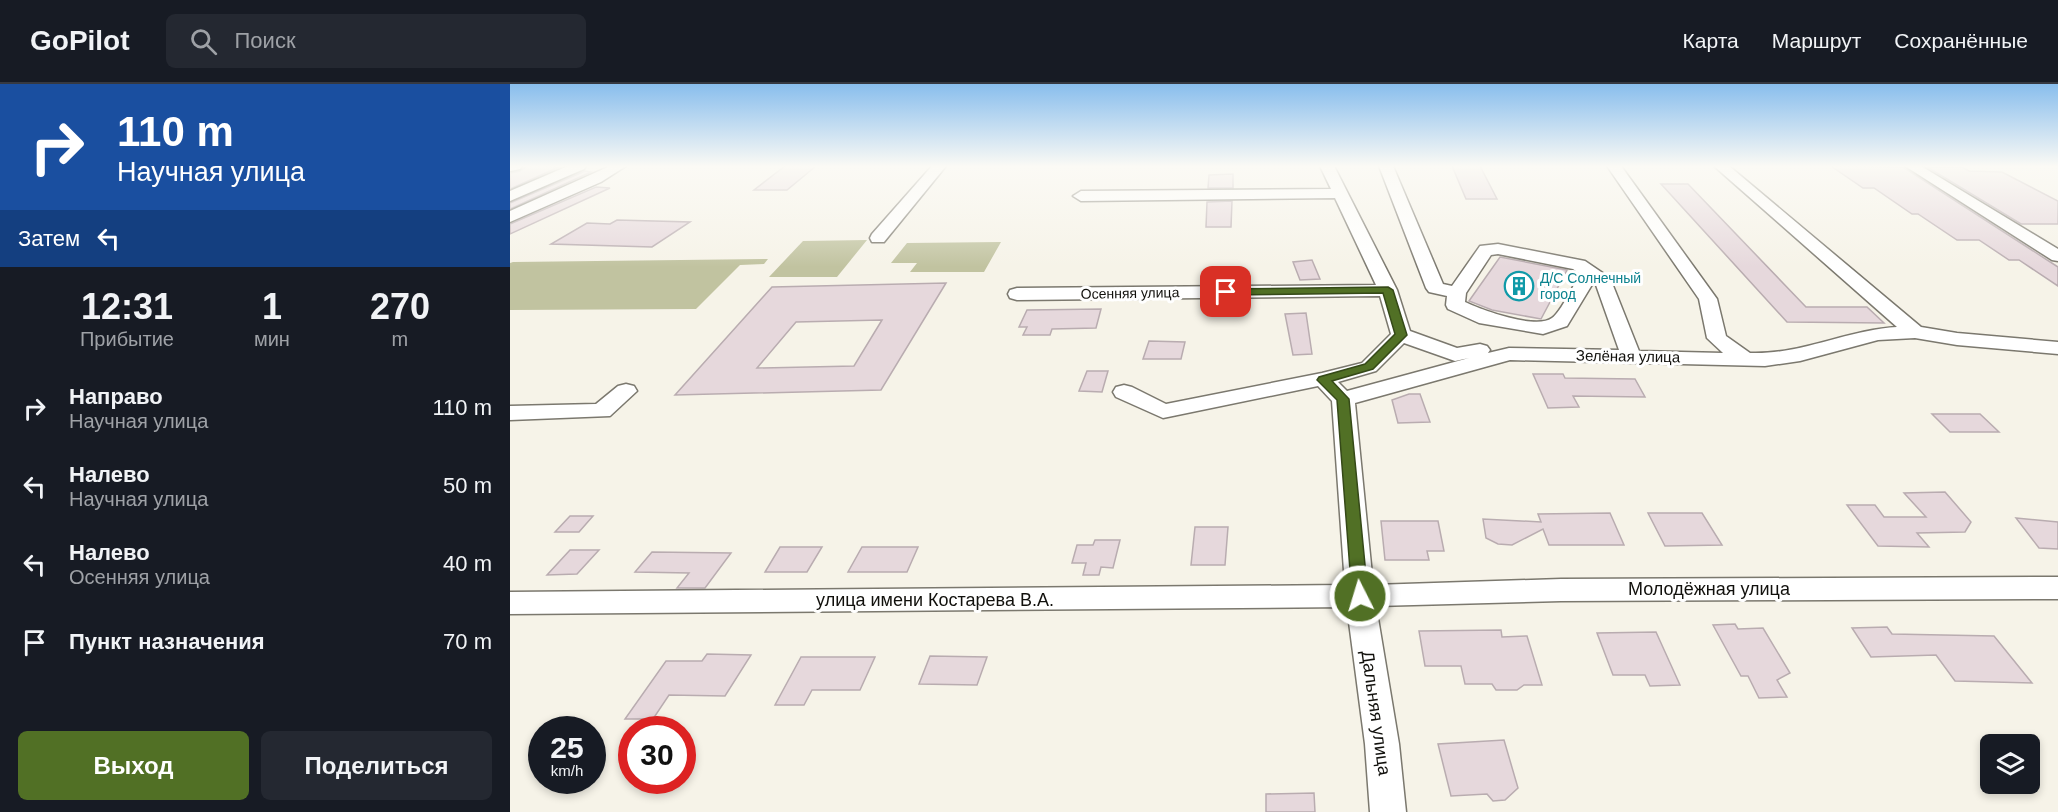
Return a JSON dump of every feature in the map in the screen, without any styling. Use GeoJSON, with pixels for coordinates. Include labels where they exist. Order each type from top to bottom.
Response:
{"type":"FeatureCollection","features":[{"type":"Feature","properties":{"kind":"street"},"geometry":{"type":"LineString","coordinates":[[510,217],[549,200]]}},
{"type":"Feature","properties":{"kind":"street"},"geometry":{"type":"LineString","coordinates":[[878,238],[910,200]]}},
{"type":"Feature","properties":{"kind":"street"},"geometry":{"type":"LineString","coordinates":[[1343,200],[1388,290],[1401,335]]}},
{"type":"Feature","properties":{"kind":"street"},"geometry":{"type":"LineString","coordinates":[[1400,200],[1435,288],[1457,293]]}},
{"type":"Feature","properties":{"kind":"street"},"geometry":{"type":"LineString","coordinates":[[1638,200],[1708,299],[1718,338],[1744,359]]}},
{"type":"Feature","properties":{"kind":"street"},"geometry":{"type":"LineString","coordinates":[[1761,200],[1916,332]]}},
{"type":"Feature","properties":{"kind":"street"},"geometry":{"type":"LineString","coordinates":[[1967,200],[2058,256]]}},
{"type":"Feature","properties":{"kind":"street"},"geometry":{"type":"LineString","coordinates":[[1401,335],[1455,355],[1505,344],[1629,351],[1604,282],[1579,265],[1498,249],[1486,250],[1457,293],[1455,305],[1486,319],[1543,328],[1560,322],[1590,273]]}},
{"type":"Feature","properties":{"kind":"street","name":"Осенняя улица"},"geometry":{"type":"LineString","coordinates":[[1017,294],[1388,290]]}},
{"type":"Feature","properties":{"kind":"street","name":"Зелёная улица"},"geometry":{"type":"LineString","coordinates":[[1343,399],[1509,354],[1629,351],[1765,360],[1800,356],[1876,334],[1916,332],[1957,339],[2058,348]]}},
{"type":"Feature","properties":{"kind":"street"},"geometry":{"type":"LineString","coordinates":[[1124,392],[1164,411],[1323,380],[1369,367],[1401,335]]}},
{"type":"Feature","properties":{"kind":"street"},"geometry":{"type":"LineString","coordinates":[[1323,380],[1343,399]]}},
{"type":"Feature","properties":{"kind":"street"},"geometry":{"type":"LineString","coordinates":[[510,413],[602,411],[626,391]]}},
{"type":"Feature","properties":{"kind":"street","name":"Дальняя улица"},"geometry":{"type":"LineString","coordinates":[[1343,399],[1360,596],[1382,744],[1388,812]]}},
{"type":"Feature","properties":{"kind":"street","name":"Молодёжная улица"},"geometry":{"type":"LineString","coordinates":[[1360,596],[1561,590],[2058,588]]}},
{"type":"Feature","properties":{"kind":"street","name":"улица имени Костарева В.А."},"geometry":{"type":"LineString","coordinates":[[510,603],[1360,596]]}},
{"type":"Feature","properties":{"kind":"street"},"geometry":{"type":"LineString","coordinates":[[1373,812],[1382,744]]}},
{"type":"Feature","properties":{"kind":"green space"},"geometry":{"type":"Polygon","coordinates":[[[867,240],[837,277],[769,277],[803,241],[867,240]]]}},
{"type":"Feature","properties":{"kind":"green space"},"geometry":{"type":"Polygon","coordinates":[[[1001,242],[984,272],[910,272],[917,263],[891,263],[907,243],[1001,242]]]}},
{"type":"Feature","properties":{"kind":"green space"},"geometry":{"type":"Polygon","coordinates":[[[768,259],[764,264],[740,265],[696,309],[510,310],[510,263],[513,262],[768,259]]]}},
{"type":"Feature","properties":{"kind":"building"},"geometry":{"type":"Polygon","coordinates":[[[517,200],[530,200],[510,209],[510,203],[517,200]]]}},
{"type":"Feature","properties":{"kind":"building"},"geometry":{"type":"Polygon","coordinates":[[[566,200],[584,200],[510,234],[510,224],[566,200]]]}},
{"type":"Feature","properties":{"kind":"building"},"geometry":{"type":"Polygon","coordinates":[[[1676,200],[1703,200],[1806,307],[1867,307],[1884,323],[1787,322],[1676,200]]]}},
{"type":"Feature","properties":{"kind":"building"},"geometry":{"type":"Polygon","coordinates":[[[1891,200],[1954,200],[2058,267],[2058,286],[2019,260],[2009,260],[1979,240],[1957,240],[1918,214],[1912,214],[1891,200]]]}},
{"type":"Feature","properties":{"kind":"building"},"geometry":{"type":"Polygon","coordinates":[[[1981,200],[2058,201],[2058,224],[2021,224],[1981,200]]]}},
{"type":"Feature","properties":{"kind":"building"},"geometry":{"type":"Polygon","coordinates":[[[1232,201],[1231,227],[1206,227],[1207,202],[1232,201]]]}},
{"type":"Feature","properties":{"kind":"building"},"geometry":{"type":"Polygon","coordinates":[[[617,220],[690,222],[652,247],[551,244],[587,223],[610,224],[617,220]]]}},
{"type":"Feature","properties":{"kind":"building","name":"Д/С Солнечный город"},"geometry":{"type":"Polygon","coordinates":[[[1500,257],[1567,270],[1541,319],[1492,310],[1469,301],[1500,257]]]}},
{"type":"Feature","properties":{"kind":"building"},"geometry":{"type":"Polygon","coordinates":[[[1312,260],[1320,279],[1300,280],[1293,262],[1312,260]]]}},
{"type":"Feature","properties":{"kind":"building"},"geometry":{"type":"Polygon","coordinates":[[[946,283],[881,390],[675,395],[772,287],[946,283]],[[882,320],[796,322],[757,368],[854,366],[882,320]]]}},
{"type":"Feature","properties":{"kind":"building"},"geometry":{"type":"Polygon","coordinates":[[[1101,309],[1096,328],[1052,329],[1050,335],[1023,335],[1027,327],[1019,327],[1027,310],[1101,309]]]}},
{"type":"Feature","properties":{"kind":"building"},"geometry":{"type":"Polygon","coordinates":[[[1306,313],[1312,354],[1293,355],[1285,314],[1306,313]]]}},
{"type":"Feature","properties":{"kind":"building"},"geometry":{"type":"Polygon","coordinates":[[[1149,341],[1185,342],[1181,359],[1143,359],[1149,341]]]}},
{"type":"Feature","properties":{"kind":"building"},"geometry":{"type":"Polygon","coordinates":[[[1087,371],[1108,371],[1102,392],[1079,391],[1087,371]]]}},
{"type":"Feature","properties":{"kind":"building"},"geometry":{"type":"Polygon","coordinates":[[[1533,374],[1563,374],[1565,378],[1635,379],[1645,397],[1573,396],[1579,407],[1548,408],[1533,374]]]}},
{"type":"Feature","properties":{"kind":"building"},"geometry":{"type":"Polygon","coordinates":[[[1409,394],[1420,394],[1430,422],[1398,423],[1392,400],[1409,394]]]}},
{"type":"Feature","properties":{"kind":"building"},"geometry":{"type":"Polygon","coordinates":[[[1932,414],[1980,414],[1999,432],[1950,432],[1932,414]]]}},
{"type":"Feature","properties":{"kind":"building"},"geometry":{"type":"Polygon","coordinates":[[[1945,492],[1971,522],[1965,532],[1917,533],[1929,547],[1878,546],[1847,505],[1875,505],[1884,517],[1926,517],[1904,493],[1945,492]]]}},
{"type":"Feature","properties":{"kind":"building"},"geometry":{"type":"Polygon","coordinates":[[[1610,513],[1624,545],[1549,545],[1543,529],[1512,545],[1498,544],[1486,538],[1483,519],[1541,522],[1538,514],[1610,513]]]}},
{"type":"Feature","properties":{"kind":"building"},"geometry":{"type":"Polygon","coordinates":[[[1648,513],[1702,513],[1722,545],[1665,546],[1648,513]]]}},
{"type":"Feature","properties":{"kind":"building"},"geometry":{"type":"Polygon","coordinates":[[[570,516],[593,516],[579,532],[555,532],[570,516]]]}},
{"type":"Feature","properties":{"kind":"building"},"geometry":{"type":"Polygon","coordinates":[[[2016,518],[2058,522],[2058,549],[2039,548],[2016,518]]]}},
{"type":"Feature","properties":{"kind":"building"},"geometry":{"type":"Polygon","coordinates":[[[1381,521],[1438,521],[1444,551],[1427,551],[1429,560],[1385,560],[1381,521]]]}},
{"type":"Feature","properties":{"kind":"building"},"geometry":{"type":"Polygon","coordinates":[[[1195,527],[1228,527],[1225,565],[1191,565],[1195,527]]]}},
{"type":"Feature","properties":{"kind":"building"},"geometry":{"type":"Polygon","coordinates":[[[1095,540],[1120,540],[1113,568],[1101,567],[1099,575],[1083,575],[1086,563],[1072,563],[1077,545],[1093,545],[1095,540]]]}},
{"type":"Feature","properties":{"kind":"building"},"geometry":{"type":"Polygon","coordinates":[[[780,547],[822,547],[807,572],[765,572],[780,547]]]}},
{"type":"Feature","properties":{"kind":"building"},"geometry":{"type":"Polygon","coordinates":[[[862,547],[918,547],[907,572],[848,572],[862,547]]]}},
{"type":"Feature","properties":{"kind":"building"},"geometry":{"type":"Polygon","coordinates":[[[570,550],[599,550],[577,574],[547,575],[570,550]]]}},
{"type":"Feature","properties":{"kind":"building"},"geometry":{"type":"Polygon","coordinates":[[[652,552],[731,553],[705,588],[677,588],[689,573],[635,572],[652,552]]]}},
{"type":"Feature","properties":{"kind":"building"},"geometry":{"type":"Polygon","coordinates":[[[1735,624],[1738,629],[1763,628],[1790,673],[1777,680],[1787,697],[1759,698],[1748,676],[1741,676],[1713,625],[1735,624]]]}},
{"type":"Feature","properties":{"kind":"building"},"geometry":{"type":"Polygon","coordinates":[[[1887,627],[1892,634],[1994,636],[2032,683],[1955,681],[1936,655],[1871,657],[1852,628],[1887,627]]]}},
{"type":"Feature","properties":{"kind":"building"},"geometry":{"type":"Polygon","coordinates":[[[1501,630],[1502,637],[1527,636],[1542,685],[1524,685],[1517,690],[1496,690],[1492,684],[1465,684],[1461,666],[1425,666],[1419,631],[1501,630]]]}},
{"type":"Feature","properties":{"kind":"building"},"geometry":{"type":"Polygon","coordinates":[[[1656,632],[1680,685],[1650,686],[1645,675],[1613,675],[1597,633],[1656,632]]]}},
{"type":"Feature","properties":{"kind":"building"},"geometry":{"type":"Polygon","coordinates":[[[707,654],[751,655],[725,696],[669,695],[655,716],[627,716],[666,661],[702,661],[707,654]]]}},
{"type":"Feature","properties":{"kind":"building"},"geometry":{"type":"Polygon","coordinates":[[[930,656],[987,657],[977,685],[919,684],[930,656]]]}},
{"type":"Feature","properties":{"kind":"building"},"geometry":{"type":"Polygon","coordinates":[[[801,657],[875,657],[860,690],[812,690],[804,705],[775,705],[801,657]]]}},
{"type":"Feature","properties":{"kind":"building"},"geometry":{"type":"Polygon","coordinates":[[[1504,740],[1518,788],[1505,800],[1493,801],[1487,794],[1451,796],[1438,744],[1504,740]]]}},
{"type":"Feature","properties":{"kind":"building"},"geometry":{"type":"Polygon","coordinates":[[[1314,793],[1315,812],[1266,812],[1266,794],[1314,793]]]}},
{"type":"Feature","properties":{"kind":"place","name":"Д/С Солнечный город"},"geometry":{"type":"Point","coordinates":[1519,286]}},
{"type":"Feature","properties":{"kind":"route"},"geometry":{"type":"LineString","coordinates":[[1226,292],[1388,290],[1401,335],[1369,367],[1323,380],[1343,399],[1360,596]]}}]}
